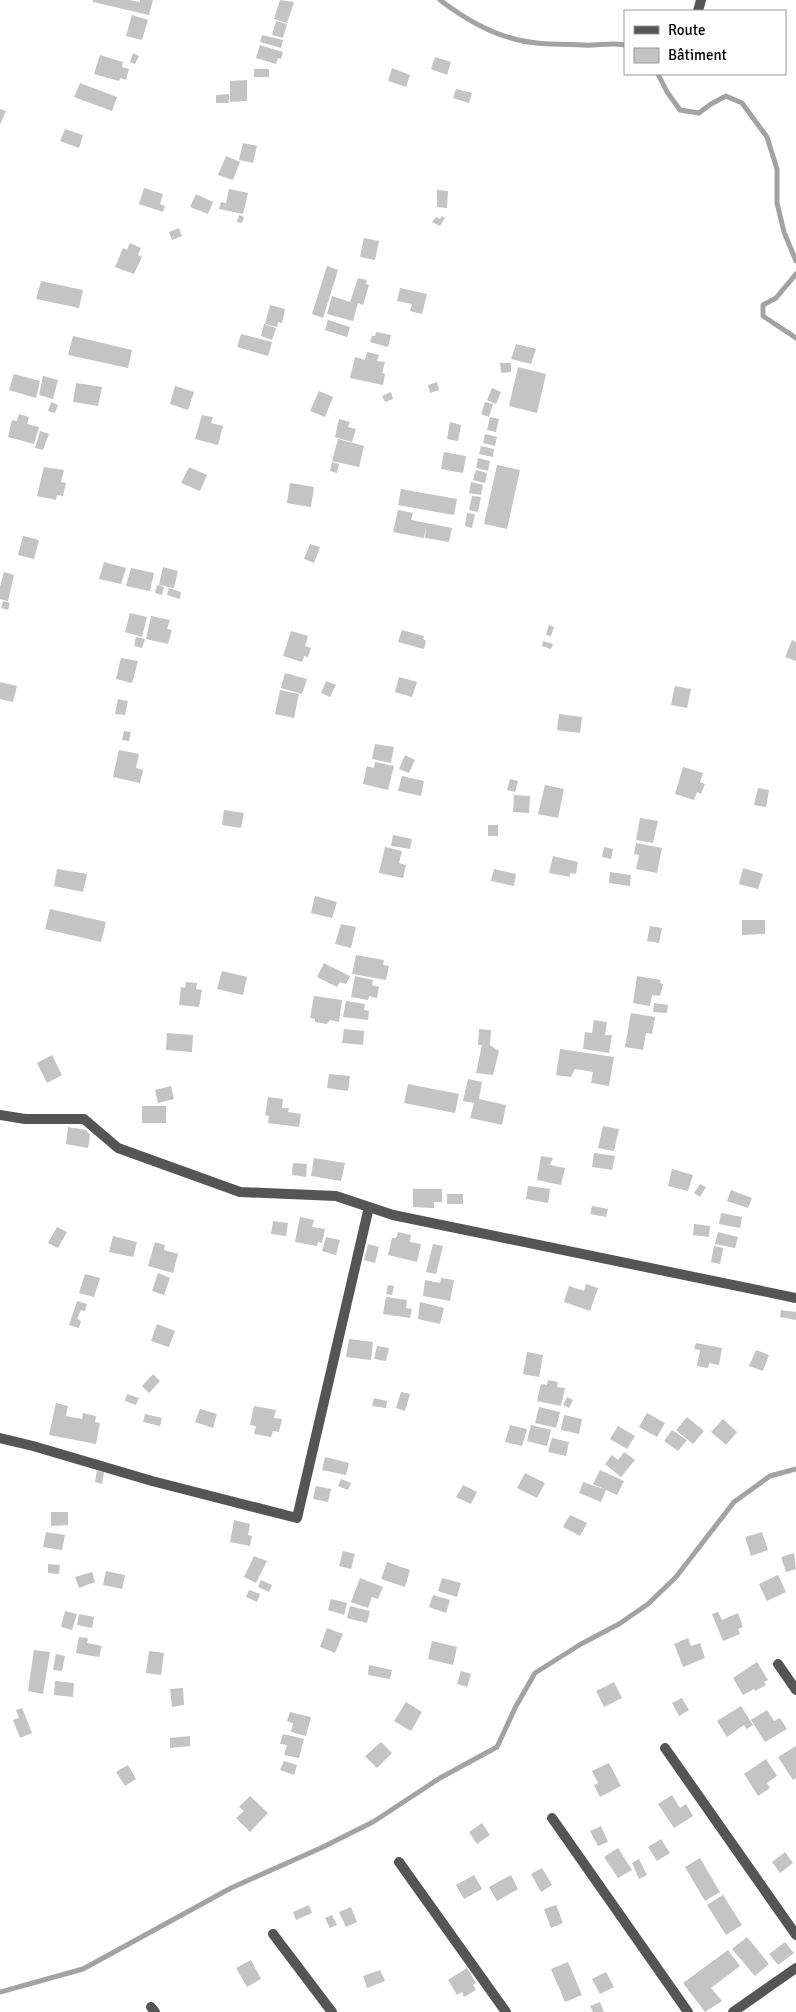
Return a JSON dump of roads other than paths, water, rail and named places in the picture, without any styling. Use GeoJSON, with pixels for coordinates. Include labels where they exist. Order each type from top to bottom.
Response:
{"type":"FeatureCollection","features":[{"type":"Feature","properties":{"kind":"street"},"geometry":{"type":"LineString","coordinates":[[0,1115],[25,1119],[84,1119],[118,1148],[240,1192],[336,1196],[393,1215],[796,1298]]}},
{"type":"Feature","properties":{"kind":"street"},"geometry":{"type":"LineString","coordinates":[[0,1438],[152,1481],[297,1518],[369,1207]]}},
{"type":"Feature","properties":{"kind":"street"},"geometry":{"type":"LineString","coordinates":[[778,1664],[796,1690]]}},
{"type":"Feature","properties":{"kind":"street"},"geometry":{"type":"LineString","coordinates":[[666,1748],[796,1935]]}},
{"type":"Feature","properties":{"kind":"street"},"geometry":{"type":"LineString","coordinates":[[552,1818],[688,2012]]}},
{"type":"Feature","properties":{"kind":"street"},"geometry":{"type":"LineString","coordinates":[[399,1862],[506,2012]]}},
{"type":"Feature","properties":{"kind":"street"},"geometry":{"type":"LineString","coordinates":[[273,1934],[332,2012]]}},
{"type":"Feature","properties":{"kind":"street"},"geometry":{"type":"LineString","coordinates":[[733,2012],[796,1968]]}},
{"type":"Feature","properties":{"kind":"waterway"},"geometry":{"type":"LineString","coordinates":[[440,0],[483,27],[519,40],[556,44],[624,45]]}},
{"type":"Feature","properties":{"kind":"waterway"},"geometry":{"type":"LineString","coordinates":[[658,75],[667,92],[680,110],[699,113],[726,96],[742,103],[767,137],[777,169],[777,203],[784,232],[796,261]]}},
{"type":"Feature","properties":{"kind":"waterway"},"geometry":{"type":"LineString","coordinates":[[796,274],[776,298],[763,305],[763,316],[796,338]]}},
{"type":"Feature","properties":{"kind":"waterway"},"geometry":{"type":"LineString","coordinates":[[0,1992],[83,1969],[231,1888],[323,1847],[373,1822],[440,1778],[497,1747],[516,1706],[535,1673],[581,1644],[619,1624],[648,1604],[676,1577],[734,1502],[770,1476],[796,1469]]}}]}
